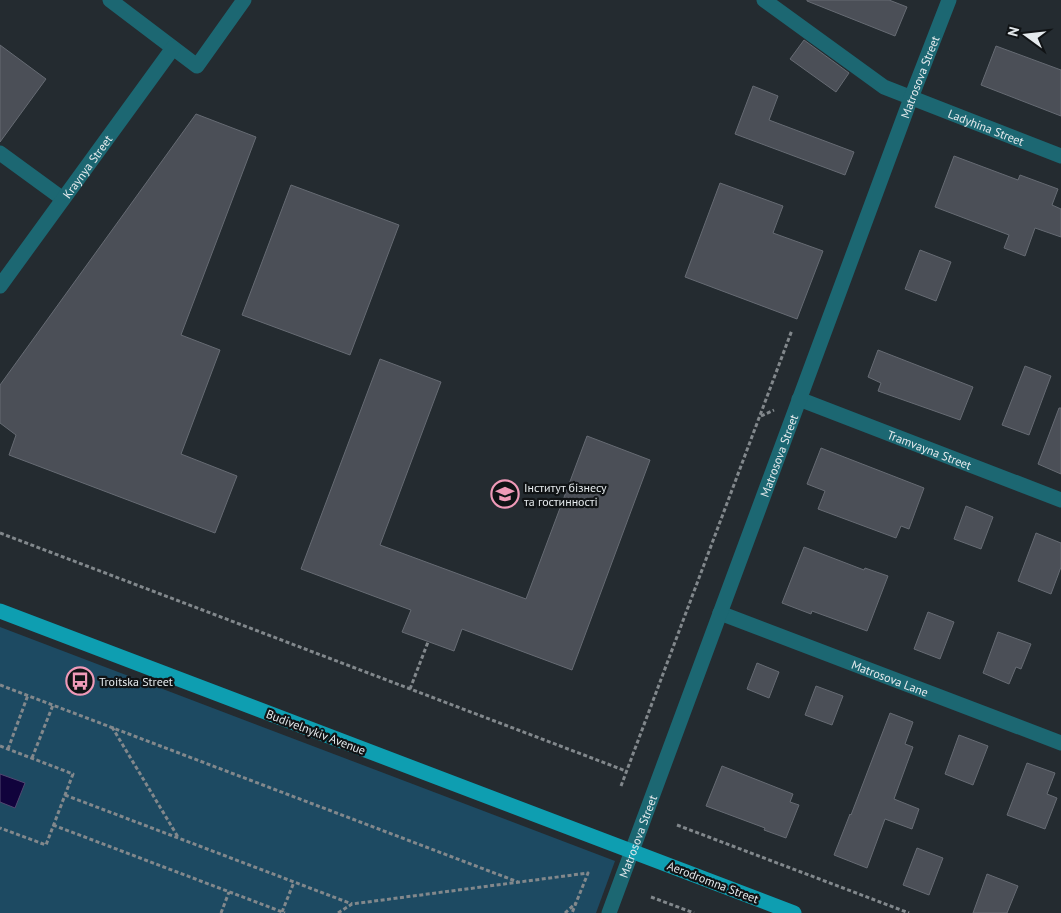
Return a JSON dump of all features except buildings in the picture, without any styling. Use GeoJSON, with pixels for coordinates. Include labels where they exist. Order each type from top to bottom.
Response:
{"type":"FeatureCollection","features":[{"type":"Feature","properties":{"kind":"main road","name":"Budivelnykiv Avenue"},"geometry":{"type":"LineString","coordinates":[[0,611],[632,852]]}},
{"type":"Feature","properties":{"kind":"main road","name":"Aerodromna Street"},"geometry":{"type":"LineString","coordinates":[[632,852],[794,913]]}},
{"type":"Feature","properties":{"kind":"street"},"geometry":{"type":"LineString","coordinates":[[110,0],[197,66],[244,0]]}},
{"type":"Feature","properties":{"kind":"street","name":"Ladyhina Street"},"geometry":{"type":"LineString","coordinates":[[764,0],[884,87],[1061,156]]}},
{"type":"Feature","properties":{"kind":"street","name":"Matrosova Street"},"geometry":{"type":"LineString","coordinates":[[608,913],[911,98],[950,0]]}},
{"type":"Feature","properties":{"kind":"street","name":"Kraynya Street"},"geometry":{"type":"LineString","coordinates":[[0,286],[173,48]]}},
{"type":"Feature","properties":{"kind":"street"},"geometry":{"type":"LineString","coordinates":[[0,153],[63,199]]}},
{"type":"Feature","properties":{"kind":"street","name":"Tramvayna Street"},"geometry":{"type":"LineString","coordinates":[[799,399],[1061,500]]}},
{"type":"Feature","properties":{"kind":"street","name":"Matrosova Lane"},"geometry":{"type":"LineString","coordinates":[[720,614],[1061,743]]}},
{"type":"Feature","properties":{"kind":"path"},"geometry":{"type":"LineString","coordinates":[[621,786],[792,330]]}},
{"type":"Feature","properties":{"kind":"path"},"geometry":{"type":"LineString","coordinates":[[0,533],[626,772]]}},
{"type":"Feature","properties":{"kind":"path"},"geometry":{"type":"LineString","coordinates":[[410,689],[428,642]]}},
{"type":"Feature","properties":{"kind":"path"},"geometry":{"type":"LineString","coordinates":[[0,685],[518,882]]}},
{"type":"Feature","properties":{"kind":"path"},"geometry":{"type":"LineString","coordinates":[[8,749],[28,695]]}},
{"type":"Feature","properties":{"kind":"path"},"geometry":{"type":"LineString","coordinates":[[32,758],[52,705]]}},
{"type":"Feature","properties":{"kind":"path"},"geometry":{"type":"LineString","coordinates":[[112,727],[178,838]]}},
{"type":"Feature","properties":{"kind":"path"},"geometry":{"type":"LineString","coordinates":[[0,746],[73,774],[46,846],[0,828]]}},
{"type":"Feature","properties":{"kind":"path"},"geometry":{"type":"LineString","coordinates":[[65,795],[352,904]]}},
{"type":"Feature","properties":{"kind":"path"},"geometry":{"type":"LineString","coordinates":[[54,825],[283,913],[294,882]]}},
{"type":"Feature","properties":{"kind":"path"},"geometry":{"type":"LineString","coordinates":[[677,825],[909,913]]}},
{"type":"Feature","properties":{"kind":"path"},"geometry":{"type":"LineString","coordinates":[[338,913],[352,904],[588,873],[572,913]]}},
{"type":"Feature","properties":{"kind":"path"},"geometry":{"type":"LineString","coordinates":[[221,913],[229,892]]}},
{"type":"Feature","properties":{"kind":"path"},"geometry":{"type":"LineString","coordinates":[[651,897],[694,913]]}},
{"type":"Feature","properties":{"kind":"path"},"geometry":{"type":"LineString","coordinates":[[565,913],[576,902]]}},
{"type":"Feature","properties":{"kind":"shaded area"},"geometry":{"type":"Polygon","coordinates":[[[0,627],[615,861],[596,913],[0,913],[0,627]]]}},
{"type":"Feature","properties":{"kind":"shaded area"},"geometry":{"type":"Polygon","coordinates":[[[0,774],[25,783],[15,808],[0,802],[0,774]]]}},
{"type":"Feature","properties":{"kind":"place","name":"Інститут бізнесу та гостинності"},"geometry":{"type":"Point","coordinates":[505,494]}},
{"type":"Feature","properties":{"kind":"place","name":"Troitska Street"},"geometry":{"type":"Point","coordinates":[80,681]}}]}
